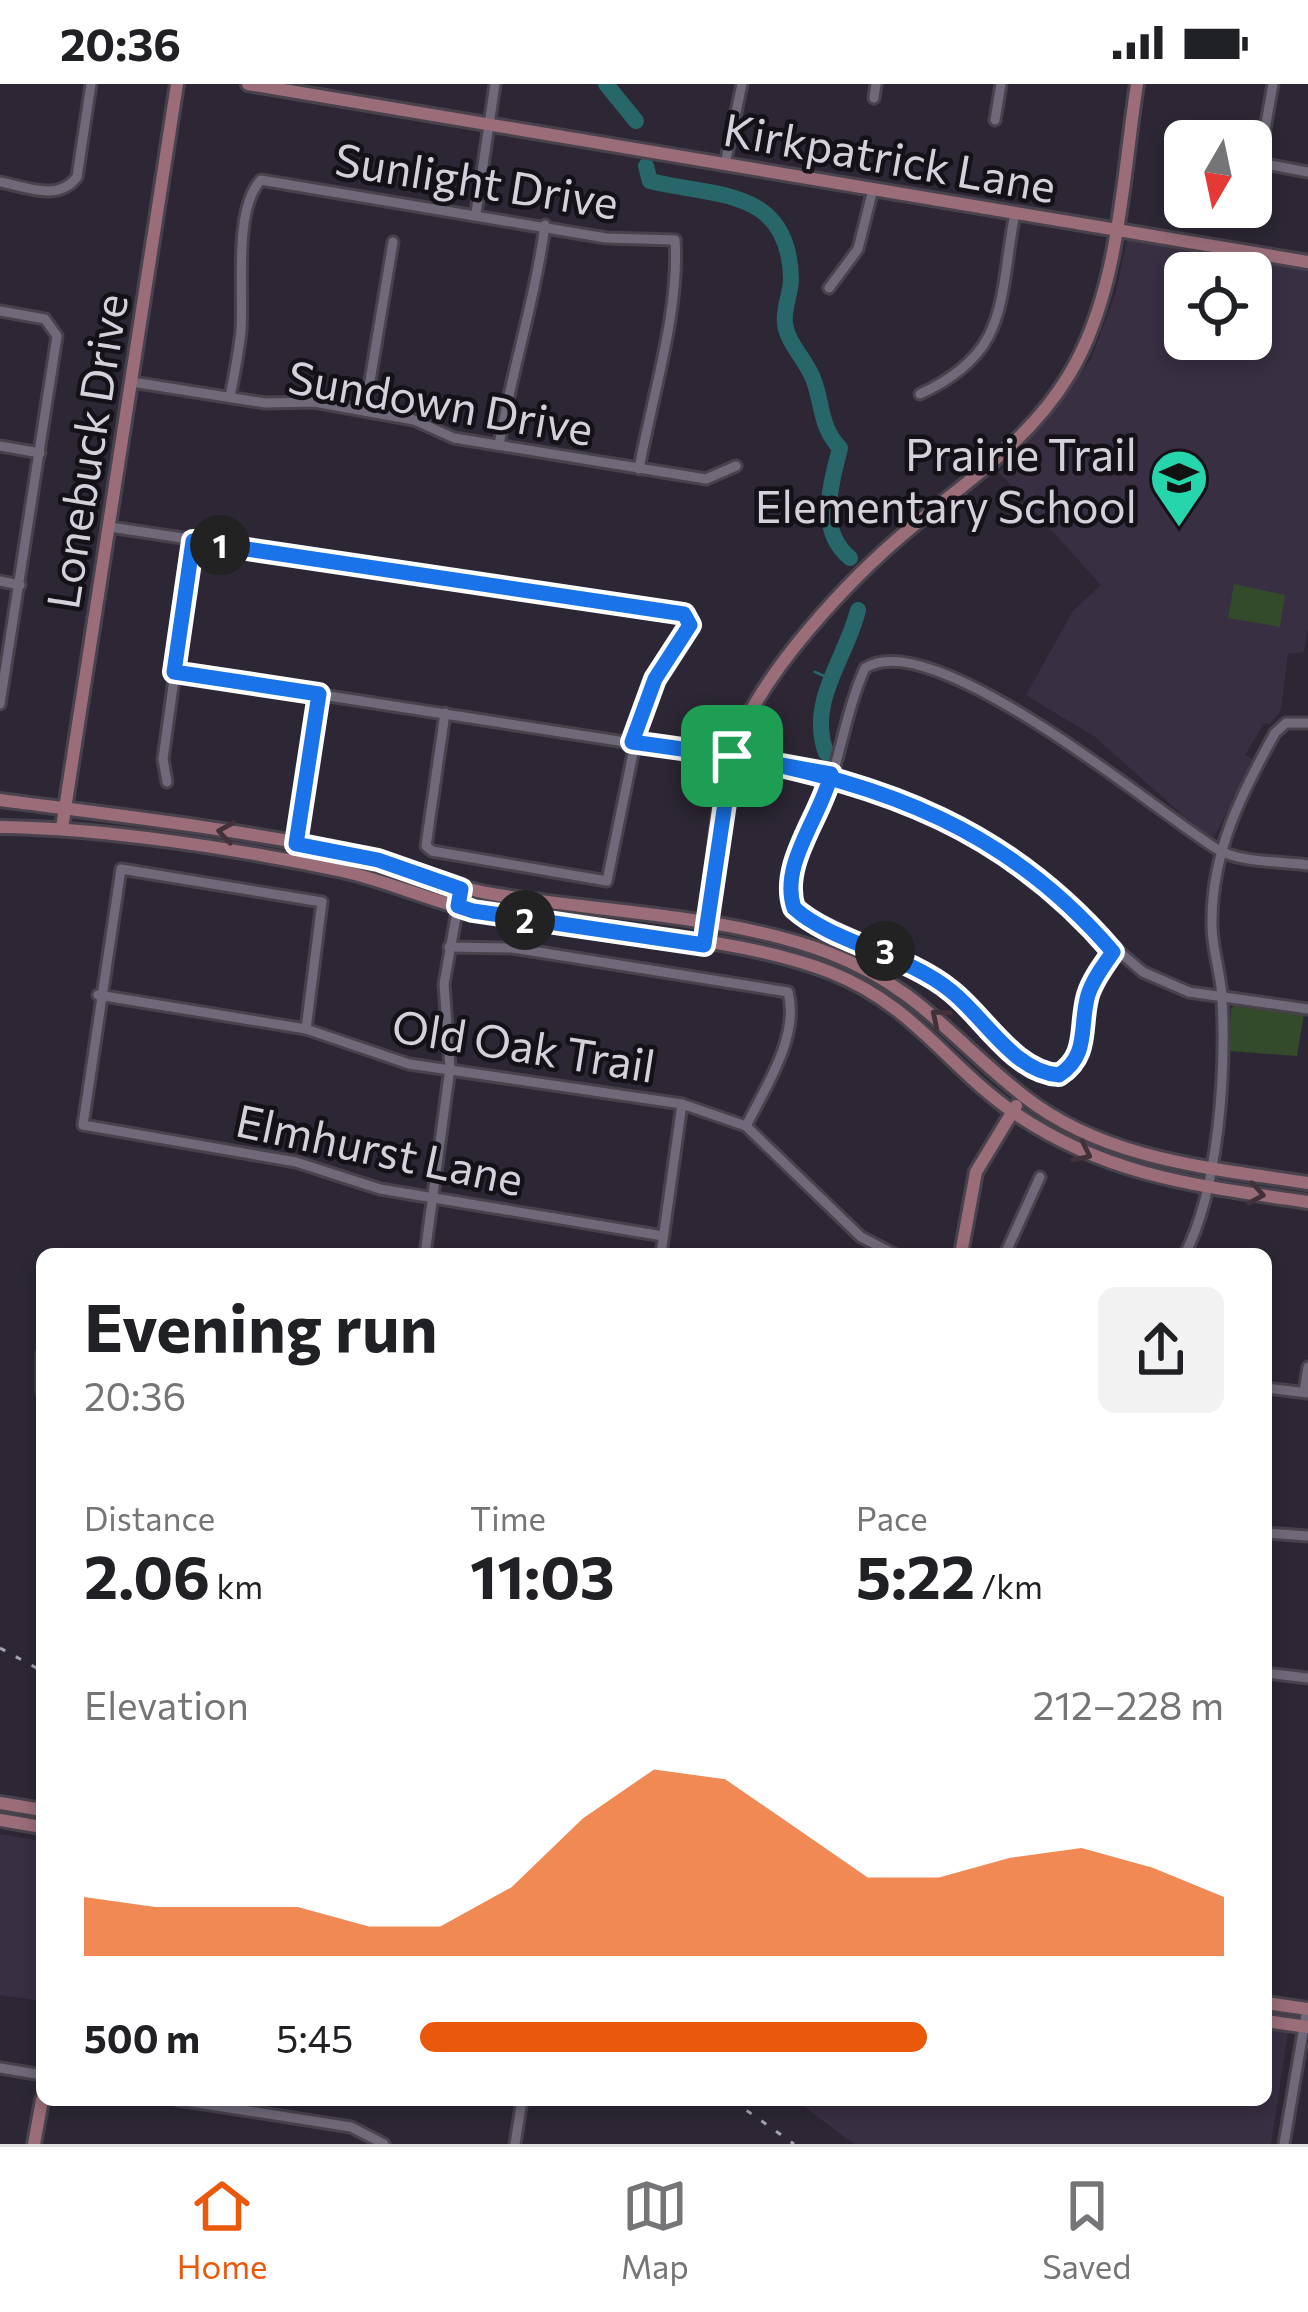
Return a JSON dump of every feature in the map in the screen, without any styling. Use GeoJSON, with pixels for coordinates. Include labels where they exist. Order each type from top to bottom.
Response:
{"type":"FeatureCollection","features":[{"type":"Feature","properties":{"kind":"street"},"geometry":{"type":"LineString","coordinates":[[0,182],[54,193],[68,188],[77,177],[92,84]]}},
{"type":"Feature","properties":{"kind":"street","name":"Lonebuck Drive"},"geometry":{"type":"LineString","coordinates":[[62,828],[177,84]]}},
{"type":"Feature","properties":{"kind":"street","name":"Kirkpatrick Lane"},"geometry":{"type":"LineString","coordinates":[[248,84],[1308,262]]}},
{"type":"Feature","properties":{"kind":"street"},"geometry":{"type":"LineString","coordinates":[[476,213],[495,84]]}},
{"type":"Feature","properties":{"kind":"street"},"geometry":{"type":"LineString","coordinates":[[724,164],[742,84]]}},
{"type":"Feature","properties":{"kind":"street"},"geometry":{"type":"LineString","coordinates":[[874,98],[876,84]]}},
{"type":"Feature","properties":{"kind":"street"},"geometry":{"type":"LineString","coordinates":[[995,120],[1000,84]]}},
{"type":"Feature","properties":{"kind":"street"},"geometry":{"type":"LineString","coordinates":[[704,945],[732,756],[749,710],[794,648],[904,534],[977,477],[1050,405],[1092,328],[1114,230],[1137,84]]}},
{"type":"Feature","properties":{"kind":"street"},"geometry":{"type":"LineString","coordinates":[[1273,84],[1260,157],[1270,165],[1308,172]]}},
{"type":"Feature","properties":{"kind":"street","name":"Sunlight Drive"},"geometry":{"type":"LineString","coordinates":[[230,398],[241,335],[239,277],[252,194],[268,178],[606,238],[675,240],[672,311],[658,357],[639,469]]}},
{"type":"Feature","properties":{"kind":"street"},"geometry":{"type":"LineString","coordinates":[[829,288],[858,249],[873,189]]}},
{"type":"Feature","properties":{"kind":"street"},"geometry":{"type":"LineString","coordinates":[[920,394],[956,378],[990,343],[1015,213]]}},
{"type":"Feature","properties":{"kind":"street"},"geometry":{"type":"LineString","coordinates":[[499,445],[513,368],[535,302],[545,225]]}},
{"type":"Feature","properties":{"kind":"street"},"geometry":{"type":"LineString","coordinates":[[365,411],[393,242]]}},
{"type":"Feature","properties":{"kind":"street"},"geometry":{"type":"LineString","coordinates":[[0,311],[45,319],[56,328],[0,704]]}},
{"type":"Feature","properties":{"kind":"street","name":"Sundown Drive"},"geometry":{"type":"LineString","coordinates":[[132,382],[230,398],[314,402],[499,445],[639,469],[706,478],[736,466]]}},
{"type":"Feature","properties":{"kind":"street"},"geometry":{"type":"LineString","coordinates":[[0,446],[40,453]]}},
{"type":"Feature","properties":{"kind":"street"},"geometry":{"type":"LineString","coordinates":[[110,527],[689,616],[690,625],[643,704],[632,742],[613,874],[607,881],[432,851],[426,846],[445,713]]}},
{"type":"Feature","properties":{"kind":"street"},"geometry":{"type":"LineString","coordinates":[[167,782],[163,759],[193,541]]}},
{"type":"Feature","properties":{"kind":"street"},"geometry":{"type":"LineString","coordinates":[[0,581],[20,585]]}},
{"type":"Feature","properties":{"kind":"street"},"geometry":{"type":"LineString","coordinates":[[1113,952],[1088,996],[1083,1045],[1074,1066],[1059,1075],[1031,1070],[951,991],[919,968],[794,908],[791,894],[801,846],[831,774],[865,668],[878,660],[905,662],[954,680],[1091,755],[1222,853],[1308,865]]}},
{"type":"Feature","properties":{"kind":"street"},"geometry":{"type":"LineString","coordinates":[[174,672],[831,774],[960,825],[1054,894],[1113,952],[1167,983],[1222,997],[1308,1009]]}},
{"type":"Feature","properties":{"kind":"street"},"geometry":{"type":"LineString","coordinates":[[296,844],[319,694]]}},
{"type":"Feature","properties":{"kind":"street"},"geometry":{"type":"LineString","coordinates":[[1187,1248],[1209,1168],[1222,1081],[1222,997],[1211,928],[1222,853],[1232,811],[1286,722],[1308,723]]}},
{"type":"Feature","properties":{"kind":"street"},"geometry":{"type":"LineString","coordinates":[[0,800],[66,805],[296,844],[378,860],[461,889],[786,941],[866,968],[925,1005],[1024,1097],[1109,1143],[1209,1168],[1308,1183]]}},
{"type":"Feature","properties":{"kind":"street"},"geometry":{"type":"LineString","coordinates":[[0,827],[62,828],[340,870],[458,906],[780,956],[873,992],[908,1014],[1012,1111],[1102,1162],[1204,1186],[1308,1202]]}},
{"type":"Feature","properties":{"kind":"street"},"geometry":{"type":"LineString","coordinates":[[98,995],[121,869],[322,902],[306,1029]]}},
{"type":"Feature","properties":{"kind":"street"},"geometry":{"type":"LineString","coordinates":[[425,1248],[451,1068],[444,998],[461,889]]}},
{"type":"Feature","properties":{"kind":"street"},"geometry":{"type":"LineString","coordinates":[[449,947],[513,948],[788,992],[791,1009],[779,1060],[746,1126]]}},
{"type":"Feature","properties":{"kind":"street","name":"Old Oak Trail"},"geometry":{"type":"LineString","coordinates":[[98,995],[306,1029],[381,1057],[682,1103],[746,1126],[861,1237],[882,1248]]}},
{"type":"Feature","properties":{"kind":"street","name":"Elmhurst Lane"},"geometry":{"type":"LineString","coordinates":[[98,995],[83,1125],[296,1162],[433,1199],[663,1236]]}},
{"type":"Feature","properties":{"kind":"street"},"geometry":{"type":"LineString","coordinates":[[962,1248],[976,1172],[1024,1097]]}},
{"type":"Feature","properties":{"kind":"street"},"geometry":{"type":"LineString","coordinates":[[662,1248],[682,1103]]}},
{"type":"Feature","properties":{"kind":"street"},"geometry":{"type":"LineString","coordinates":[[1008,1248],[1040,1177]]}},
{"type":"Feature","properties":{"kind":"street"},"geometry":{"type":"LineString","coordinates":[[1272,1389],[1306,1392],[1308,1367]]}},
{"type":"Feature","properties":{"kind":"street"},"geometry":{"type":"LineString","coordinates":[[1272,1533],[1308,1536]]}},
{"type":"Feature","properties":{"kind":"street"},"geometry":{"type":"LineString","coordinates":[[1272,1674],[1308,1678]]}},
{"type":"Feature","properties":{"kind":"street"},"geometry":{"type":"LineString","coordinates":[[0,1803],[36,1809]]}},
{"type":"Feature","properties":{"kind":"street"},"geometry":{"type":"LineString","coordinates":[[0,1820],[36,1826]]}},
{"type":"Feature","properties":{"kind":"street"},"geometry":{"type":"LineString","coordinates":[[1272,2003],[1307,2009],[1284,2144]]}},
{"type":"Feature","properties":{"kind":"street"},"geometry":{"type":"LineString","coordinates":[[1272,2021],[1306,2026]]}},
{"type":"Feature","properties":{"kind":"street"},"geometry":{"type":"LineString","coordinates":[[0,2068],[36,2074]]}},
{"type":"Feature","properties":{"kind":"street"},"geometry":{"type":"LineString","coordinates":[[34,2144],[41,2106]]}},
{"type":"Feature","properties":{"kind":"street"},"geometry":{"type":"LineString","coordinates":[[216,2106],[351,2128],[385,2144]]}},
{"type":"Feature","properties":{"kind":"street"},"geometry":{"type":"LineString","coordinates":[[515,2144],[521,2106]]}},
{"type":"Feature","properties":{"kind":"shaded area","name":"Prairie Trail Elementary School"},"geometry":{"type":"Polygon","coordinates":[[[1128,235],[1234,252],[1164,252],[1164,360],[1272,360],[1272,258],[1308,264],[1308,628],[1304,652],[1288,654],[1281,710],[1270,724],[1264,723],[1245,755],[1254,760],[1212,841],[1095,737],[1026,695],[1073,611],[1101,585],[999,472],[1091,359],[1116,292],[1128,235]]]}},
{"type":"Feature","properties":{"kind":"shaded area"},"geometry":{"type":"Polygon","coordinates":[[[0,1834],[36,1840],[36,2000],[0,1995],[0,1834]]]}},
{"type":"Feature","properties":{"kind":"shaded area"},"geometry":{"type":"Polygon","coordinates":[[[1272,2030],[1288,2032],[1271,2144],[854,2144],[803,2106],[1272,2106],[1272,2030]]]}},
{"type":"Feature","properties":{"kind":"green space"},"geometry":{"type":"Polygon","coordinates":[[[1234,584],[1285,595],[1280,627],[1228,618],[1234,584]]]}},
{"type":"Feature","properties":{"kind":"green space"},"geometry":{"type":"Polygon","coordinates":[[[1238,1004],[1304,1014],[1297,1056],[1229,1051],[1231,1008],[1238,1004]]]}},
{"type":"Feature","properties":{"kind":"waterway"},"geometry":{"type":"LineString","coordinates":[[606,84],[636,121]]}},
{"type":"Feature","properties":{"kind":"waterway"},"geometry":{"type":"LineString","coordinates":[[646,166],[650,181],[744,202],[777,227],[787,249],[791,279],[787,332],[811,373],[825,424],[840,448],[830,491],[830,520],[839,547],[850,558]]}},
{"type":"Feature","properties":{"kind":"waterway"},"geometry":{"type":"LineString","coordinates":[[826,753],[821,734],[825,698],[858,610]]}},
{"type":"Feature","properties":{"kind":"waterway"},"geometry":{"type":"LineString","coordinates":[[815,672],[831,679]]}},
{"type":"Feature","properties":{"kind":"railway"},"geometry":{"type":"LineString","coordinates":[[0,1648],[36,1668]]}},
{"type":"Feature","properties":{"kind":"railway"},"geometry":{"type":"LineString","coordinates":[[740,2106],[794,2144]]}},
{"type":"Feature","properties":{"kind":"place","name":"Prairie Trail Elementary School"},"geometry":{"type":"Point","coordinates":[1179,529]}},
{"type":"Feature","properties":{"kind":"route"},"geometry":{"type":"LineString","coordinates":[[732,756],[632,742],[655,679],[690,625],[684,614],[193,541],[174,672],[319,694],[296,844],[378,860],[461,889],[458,906],[473,911],[704,945],[732,756],[831,774],[801,846],[791,894],[794,908],[919,968],[979,1016],[1031,1070],[1059,1075],[1074,1066],[1083,1045],[1088,996],[1113,952],[1091,926],[1003,853],[920,806],[831,774],[732,756]]}}]}
